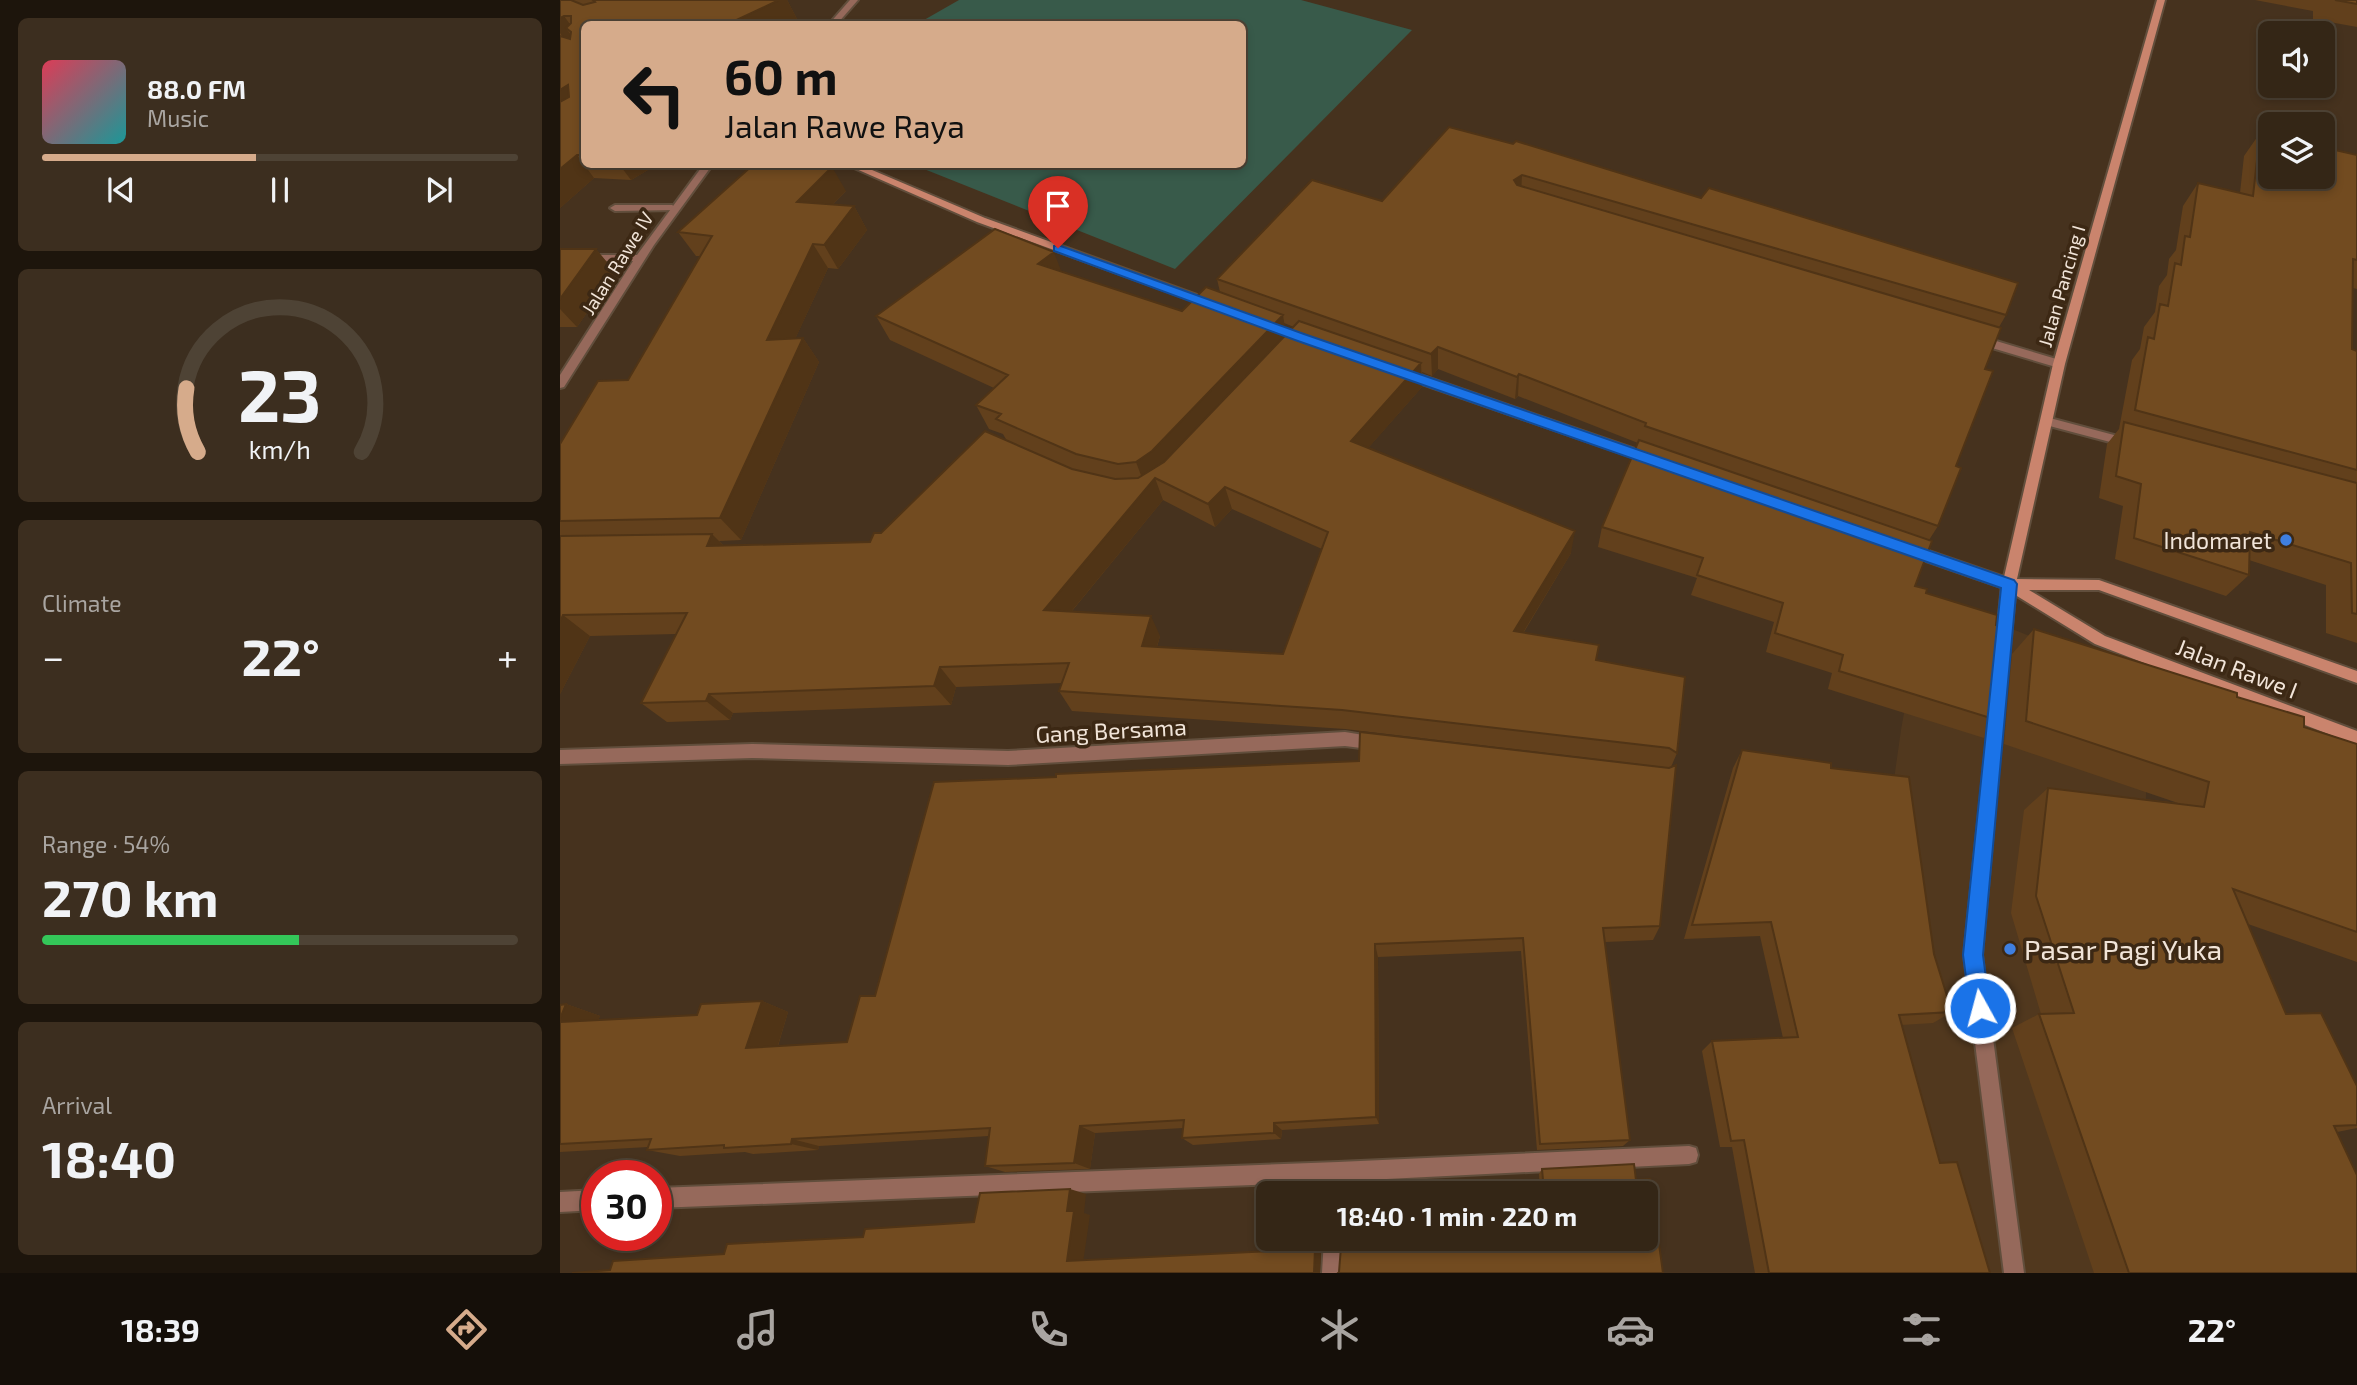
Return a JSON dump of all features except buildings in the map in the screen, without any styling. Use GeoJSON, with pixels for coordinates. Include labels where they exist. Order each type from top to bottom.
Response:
{"type":"FeatureCollection","features":[{"type":"Feature","properties":{"kind":"main road","name":"Jalan Pancing I"},"geometry":{"type":"LineString","coordinates":[[2009,584],[2059,363],[2161,0]]}},
{"type":"Feature","properties":{"kind":"main road"},"geometry":{"type":"LineString","coordinates":[[858,168],[981,220],[1224,309]]}},
{"type":"Feature","properties":{"kind":"main road"},"geometry":{"type":"LineString","coordinates":[[1392,369],[1668,465]]}},
{"type":"Feature","properties":{"kind":"main road"},"geometry":{"type":"LineString","coordinates":[[1904,548],[2009,584]]}},
{"type":"Feature","properties":{"kind":"main road","name":"Jalan Rawe I"},"geometry":{"type":"LineString","coordinates":[[2009,584],[2099,585],[2357,677]]}},
{"type":"Feature","properties":{"kind":"main road","name":"Jalan Rawe I"},"geometry":{"type":"LineString","coordinates":[[2009,584],[2100,640],[2357,738]]}},
{"type":"Feature","properties":{"kind":"street"},"geometry":{"type":"LineString","coordinates":[[836,21],[854,0]]}},
{"type":"Feature","properties":{"kind":"street","name":"Jalan Rawe IV"},"geometry":{"type":"LineString","coordinates":[[560,384],[638,258],[672,208],[706,168]]}},
{"type":"Feature","properties":{"kind":"street"},"geometry":{"type":"LineString","coordinates":[[615,208],[672,208]]}},
{"type":"Feature","properties":{"kind":"street"},"geometry":{"type":"LineString","coordinates":[[560,258],[638,258]]}},
{"type":"Feature","properties":{"kind":"street"},"geometry":{"type":"LineString","coordinates":[[1967,336],[2059,363]]}},
{"type":"Feature","properties":{"kind":"street"},"geometry":{"type":"LineString","coordinates":[[2046,421],[2141,446]]}},
{"type":"Feature","properties":{"kind":"street"},"geometry":{"type":"LineString","coordinates":[[2002,663],[2009,584]]}},
{"type":"Feature","properties":{"kind":"street"},"geometry":{"type":"LineString","coordinates":[[1999,689],[1973,955],[2014,1273]]}},
{"type":"Feature","properties":{"kind":"street","name":"Gang Bersama"},"geometry":{"type":"LineString","coordinates":[[560,757],[752,751],[1008,758],[1345,739],[1387,744]]}},
{"type":"Feature","properties":{"kind":"street"},"geometry":{"type":"LineString","coordinates":[[672,1197],[1338,1172],[1689,1155]]}},
{"type":"Feature","properties":{"kind":"street"},"geometry":{"type":"LineString","coordinates":[[1337,1181],[1338,1172]]}},
{"type":"Feature","properties":{"kind":"street"},"geometry":{"type":"LineString","coordinates":[[560,1202],[581,1201]]}},
{"type":"Feature","properties":{"kind":"street"},"geometry":{"type":"LineString","coordinates":[[1332,1273],[1333,1251]]}},
{"type":"Feature","properties":{"kind":"shaded area","name":"Pasar Pagi Yuka"},"geometry":{"type":"Polygon","coordinates":[[[1925,594],[2147,683],[2145,907],[2192,1273],[1918,1273],[1864,992],[1901,730],[1925,594]]]}},
{"type":"Feature","properties":{"kind":"green space"},"geometry":{"type":"Polygon","coordinates":[[[959,0],[1301,0],[1412,30],[1175,269],[922,168],[1246,168],[1246,21],[922,21],[959,0]]]}},
{"type":"Feature","properties":{"kind":"place","name":"Indomaret"},"geometry":{"type":"Point","coordinates":[2286,540]}},
{"type":"Feature","properties":{"kind":"place","name":"Pasar Pagi Yuka"},"geometry":{"type":"Point","coordinates":[2010,949]}},
{"type":"Feature","properties":{"kind":"route"},"geometry":{"type":"LineString","coordinates":[[1058,248],[1300,337],[2009,584],[1973,955],[1980,1008]]}}]}
